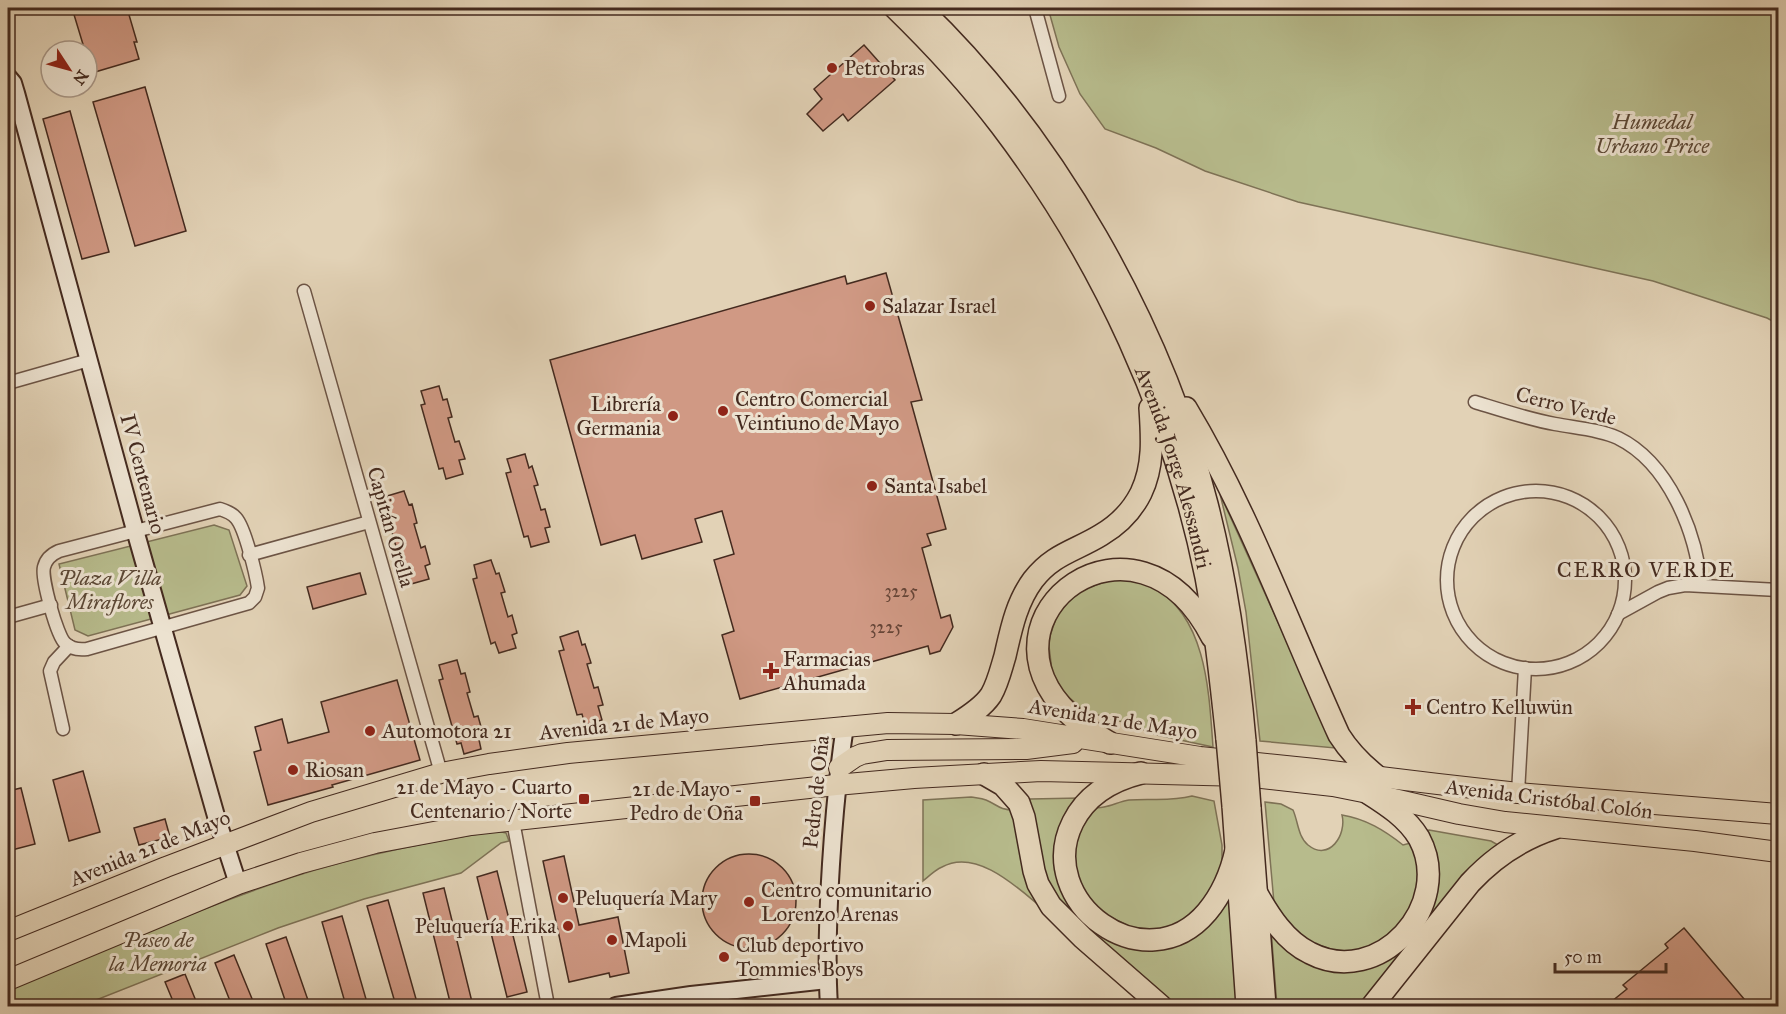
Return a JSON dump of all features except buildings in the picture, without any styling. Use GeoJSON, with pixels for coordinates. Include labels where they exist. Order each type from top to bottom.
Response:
{"type":"FeatureCollection","features":[{"type":"Feature","properties":{"kind":"highway","name":"Avenida Jorge Alessandri"},"geometry":{"type":"LineString","coordinates":[[895,8],[927,39],[985,105],[1044,186],[1153,373],[1193,455],[1218,551],[1235,646],[1236,740],[1241,807],[1256,891],[1265,1006]]}},
{"type":"Feature","properties":{"kind":"highway","name":"Avenida Jorge Alessandri"},"geometry":{"type":"LineString","coordinates":[[920,8],[960,48],[989,82],[1067,187],[1106,252],[1153,373],[1162,421],[1188,500],[1206,577],[1236,740]]}},
{"type":"Feature","properties":{"kind":"highway"},"geometry":{"type":"LineString","coordinates":[[956,724],[969,716],[991,695],[1000,674],[1015,615],[1035,578],[1062,554],[1109,530],[1127,514],[1138,498],[1146,480],[1151,452],[1153,373]]}},
{"type":"Feature","properties":{"kind":"highway"},"geometry":{"type":"LineString","coordinates":[[1153,373],[1196,424],[1226,481],[1339,735],[1368,769],[1373,785],[1390,807],[1405,820],[1419,838],[1426,859],[1428,883],[1417,917],[1400,939],[1378,954],[1366,958],[1342,962],[1320,958],[1301,948],[1282,931],[1264,907],[1256,891]]}},
{"type":"Feature","properties":{"kind":"highway"},"geometry":{"type":"LineString","coordinates":[[1100,742],[1067,713],[1050,691],[1039,666],[1037,642],[1040,629],[1050,607],[1068,589],[1089,575],[1101,571],[1122,568],[1143,572],[1164,582],[1183,597],[1201,619],[1217,646]]}},
{"type":"Feature","properties":{"kind":"highway"},"geometry":{"type":"LineString","coordinates":[[1141,772],[1122,777],[1090,798],[1076,816],[1067,839],[1065,863],[1070,885],[1083,906],[1103,925],[1126,936],[1151,940],[1171,938],[1189,929],[1221,893],[1236,850]]}},
{"type":"Feature","properties":{"kind":"highway"},"geometry":{"type":"LineString","coordinates":[[984,774],[1003,785],[1019,802],[1034,871],[1041,890],[1051,906],[1083,938],[1161,1006]]}},
{"type":"Feature","properties":{"kind":"highway","name":"Avenida Jorge Alessandri"},"geometry":{"type":"LineString","coordinates":[[1241,807],[1236,850],[1247,1006]]}},
{"type":"Feature","properties":{"kind":"highway"},"geometry":{"type":"LineString","coordinates":[[1372,1006],[1483,869],[1512,847],[1555,828]]}},
{"type":"Feature","properties":{"kind":"main road","name":"Avenida 21 de Mayo"},"geometry":{"type":"LineString","coordinates":[[8,932],[225,844],[311,812],[441,773],[568,753],[845,726],[888,723],[956,724],[1023,729],[1200,757],[1271,764]]}},
{"type":"Feature","properties":{"kind":"main road"},"geometry":{"type":"LineString","coordinates":[[838,776],[862,754],[887,750],[1026,749],[1100,742]]}},
{"type":"Feature","properties":{"kind":"main road","name":"Avenida Cristóbal Colón"},"geometry":{"type":"LineString","coordinates":[[1271,764],[1373,785],[1459,814],[1504,822],[1695,841],[1779,852]]}},
{"type":"Feature","properties":{"kind":"main road","name":"Avenida 21 de Mayo"},"geometry":{"type":"LineString","coordinates":[[8,980],[238,884],[301,862],[427,832],[838,776],[1041,771],[1244,776]]}},
{"type":"Feature","properties":{"kind":"main road","name":"Avenida Cristóbal Colón"},"geometry":{"type":"LineString","coordinates":[[1244,776],[1333,786],[1373,785],[1518,793],[1779,814]]}},
{"type":"Feature","properties":{"kind":"street"},"geometry":{"type":"LineString","coordinates":[[1035,8],[1059,96]]}},
{"type":"Feature","properties":{"kind":"street","name":"IV Centenario"},"geometry":{"type":"LineString","coordinates":[[8,77],[16,93],[135,530],[238,884]]}},
{"type":"Feature","properties":{"kind":"street","name":"Capitán Orella"},"geometry":{"type":"LineString","coordinates":[[304,291],[441,773]]}},
{"type":"Feature","properties":{"kind":"street"},"geometry":{"type":"LineString","coordinates":[[8,383],[89,360]]}},
{"type":"Feature","properties":{"kind":"street","name":"Cerro Verde"},"geometry":{"type":"LineString","coordinates":[[1475,402],[1544,422],[1605,433],[1618,438],[1636,450],[1660,476],[1681,511],[1693,541],[1701,585]]}},
{"type":"Feature","properties":{"kind":"street"},"geometry":{"type":"LineString","coordinates":[[1537,491],[1553,492],[1582,504],[1606,524],[1620,552],[1624,567],[1624,591],[1618,614],[1603,638],[1581,656],[1554,667],[1525,668],[1495,659],[1470,639],[1457,620],[1449,597],[1448,566],[1459,536],[1473,518],[1492,503],[1514,494],[1537,491]]}},
{"type":"Feature","properties":{"kind":"street"},"geometry":{"type":"LineString","coordinates":[[214,510],[225,511],[236,517],[249,555],[258,588],[255,597],[249,603],[81,650],[69,646],[61,638],[43,572],[50,556],[59,550],[214,510]]}},
{"type":"Feature","properties":{"kind":"street"},"geometry":{"type":"LineString","coordinates":[[249,555],[369,522]]}},
{"type":"Feature","properties":{"kind":"street"},"geometry":{"type":"LineString","coordinates":[[1618,614],[1668,588],[1685,585],[1779,590]]}},
{"type":"Feature","properties":{"kind":"street"},"geometry":{"type":"LineString","coordinates":[[8,617],[51,606]]}},
{"type":"Feature","properties":{"kind":"street"},"geometry":{"type":"LineString","coordinates":[[63,729],[50,671],[54,662],[69,646]]}},
{"type":"Feature","properties":{"kind":"street"},"geometry":{"type":"LineString","coordinates":[[1518,793],[1525,668]]}},
{"type":"Feature","properties":{"kind":"street","name":"Pedro de Oña"},"geometry":{"type":"LineString","coordinates":[[830,1006],[827,980],[827,926],[838,776],[845,726]]}},
{"type":"Feature","properties":{"kind":"street"},"geometry":{"type":"LineString","coordinates":[[513,821],[548,1006]]}},
{"type":"Feature","properties":{"kind":"street"},"geometry":{"type":"LineString","coordinates":[[616,1006],[691,1001],[827,980]]}},
{"type":"Feature","properties":{"kind":"green space","name":"Humedal Urbano Price"},"geometry":{"type":"Polygon","coordinates":[[[1048,8],[1778,8],[1778,324],[1767,318],[1653,281],[1298,202],[1205,171],[1156,148],[1105,129],[1080,94],[1059,47],[1048,8]]]}},
{"type":"Feature","properties":{"kind":"green space"},"geometry":{"type":"Polygon","coordinates":[[[1220,494],[1335,748],[1260,741],[1246,612],[1220,494]]]}},
{"type":"Feature","properties":{"kind":"green space","name":"Plaza Villa Miraflores"},"geometry":{"type":"Polygon","coordinates":[[[214,525],[229,530],[247,586],[240,595],[88,636],[75,630],[59,564],[214,525]]]}},
{"type":"Feature","properties":{"kind":"green space"},"geometry":{"type":"Polygon","coordinates":[[[1119,577],[1155,588],[1172,602],[1185,618],[1195,638],[1207,681],[1213,747],[1157,735],[1088,712],[1063,692],[1052,671],[1049,646],[1057,615],[1078,591],[1119,577]]]}},
{"type":"Feature","properties":{"kind":"green space"},"geometry":{"type":"Polygon","coordinates":[[[1192,796],[1214,801],[1222,845],[1222,866],[1215,891],[1174,928],[1140,932],[1097,910],[1078,882],[1073,841],[1092,807],[1106,807],[1129,800],[1192,796]]]}},
{"type":"Feature","properties":{"kind":"green space"},"geometry":{"type":"Polygon","coordinates":[[[971,797],[1014,810],[1041,907],[995,872],[968,862],[955,862],[942,867],[923,881],[923,800],[971,797]]]}},
{"type":"Feature","properties":{"kind":"green space"},"geometry":{"type":"Polygon","coordinates":[[[1080,798],[1057,859],[1125,945],[1149,950],[1161,949],[1182,942],[1230,888],[1237,1006],[1175,1006],[1049,893],[1025,801],[1080,798]]]}},
{"type":"Feature","properties":{"kind":"green space"},"geometry":{"type":"Polygon","coordinates":[[[1265,802],[1281,804],[1293,810],[1302,838],[1316,849],[1323,850],[1335,844],[1342,831],[1342,815],[1374,826],[1403,845],[1415,842],[1418,852],[1417,897],[1394,935],[1349,955],[1300,939],[1274,903],[1265,802]]]}},
{"type":"Feature","properties":{"kind":"green space","name":"Paseo de la Memoria"},"geometry":{"type":"Polygon","coordinates":[[[497,831],[506,833],[509,841],[501,843],[461,873],[364,899],[278,928],[81,1006],[8,1006],[8,990],[104,949],[266,886],[294,876],[380,853],[497,831]]]}},
{"type":"Feature","properties":{"kind":"green space"},"geometry":{"type":"Polygon","coordinates":[[[1425,831],[1491,841],[1498,845],[1363,1006],[1277,1006],[1271,929],[1311,963],[1416,934],[1425,831]]]}},
{"type":"Feature","properties":{"kind":"place","name":"Petrobras"},"geometry":{"type":"Point","coordinates":[832,68]}},
{"type":"Feature","properties":{"kind":"place","name":"Salazar Israel"},"geometry":{"type":"Point","coordinates":[870,306]}},
{"type":"Feature","properties":{"kind":"place","name":"Centro Comercial Veintiuno de Mayo"},"geometry":{"type":"Point","coordinates":[723,411]}},
{"type":"Feature","properties":{"kind":"place","name":"Librería Germania"},"geometry":{"type":"Point","coordinates":[673,416]}},
{"type":"Feature","properties":{"kind":"place","name":"Santa Isabel"},"geometry":{"type":"Point","coordinates":[872,486]}},
{"type":"Feature","properties":{"kind":"place","name":"Farmacias Ahumada"},"geometry":{"type":"Point","coordinates":[771,671]}},
{"type":"Feature","properties":{"kind":"place","name":"Centro Kelluwün"},"geometry":{"type":"Point","coordinates":[1413,707]}},
{"type":"Feature","properties":{"kind":"place","name":"Automotora 21"},"geometry":{"type":"Point","coordinates":[370,731]}},
{"type":"Feature","properties":{"kind":"place","name":"Riosan"},"geometry":{"type":"Point","coordinates":[293,770]}},
{"type":"Feature","properties":{"kind":"place","name":"21 de Mayo - Cuarto Centenario / Norte"},"geometry":{"type":"Point","coordinates":[584,799]}},
{"type":"Feature","properties":{"kind":"place","name":"21 de Mayo - Pedro de Oña"},"geometry":{"type":"Point","coordinates":[755,801]}},
{"type":"Feature","properties":{"kind":"place","name":"Peluquería Mary"},"geometry":{"type":"Point","coordinates":[563,898]}},
{"type":"Feature","properties":{"kind":"place","name":"Centro comunitario Lorenzo Arenas"},"geometry":{"type":"Point","coordinates":[749,902]}},
{"type":"Feature","properties":{"kind":"place","name":"Peluquería Erika"},"geometry":{"type":"Point","coordinates":[568,926]}},
{"type":"Feature","properties":{"kind":"place","name":"Mapoli"},"geometry":{"type":"Point","coordinates":[612,940]}},
{"type":"Feature","properties":{"kind":"place","name":"Club deportivo Tommies Boys"},"geometry":{"type":"Point","coordinates":[724,957]}},
{"type":"Feature","properties":{"kind":"district","name":"CERRO VERDE"},"geometry":{"type":"Point","coordinates":[1646,569]}}]}
